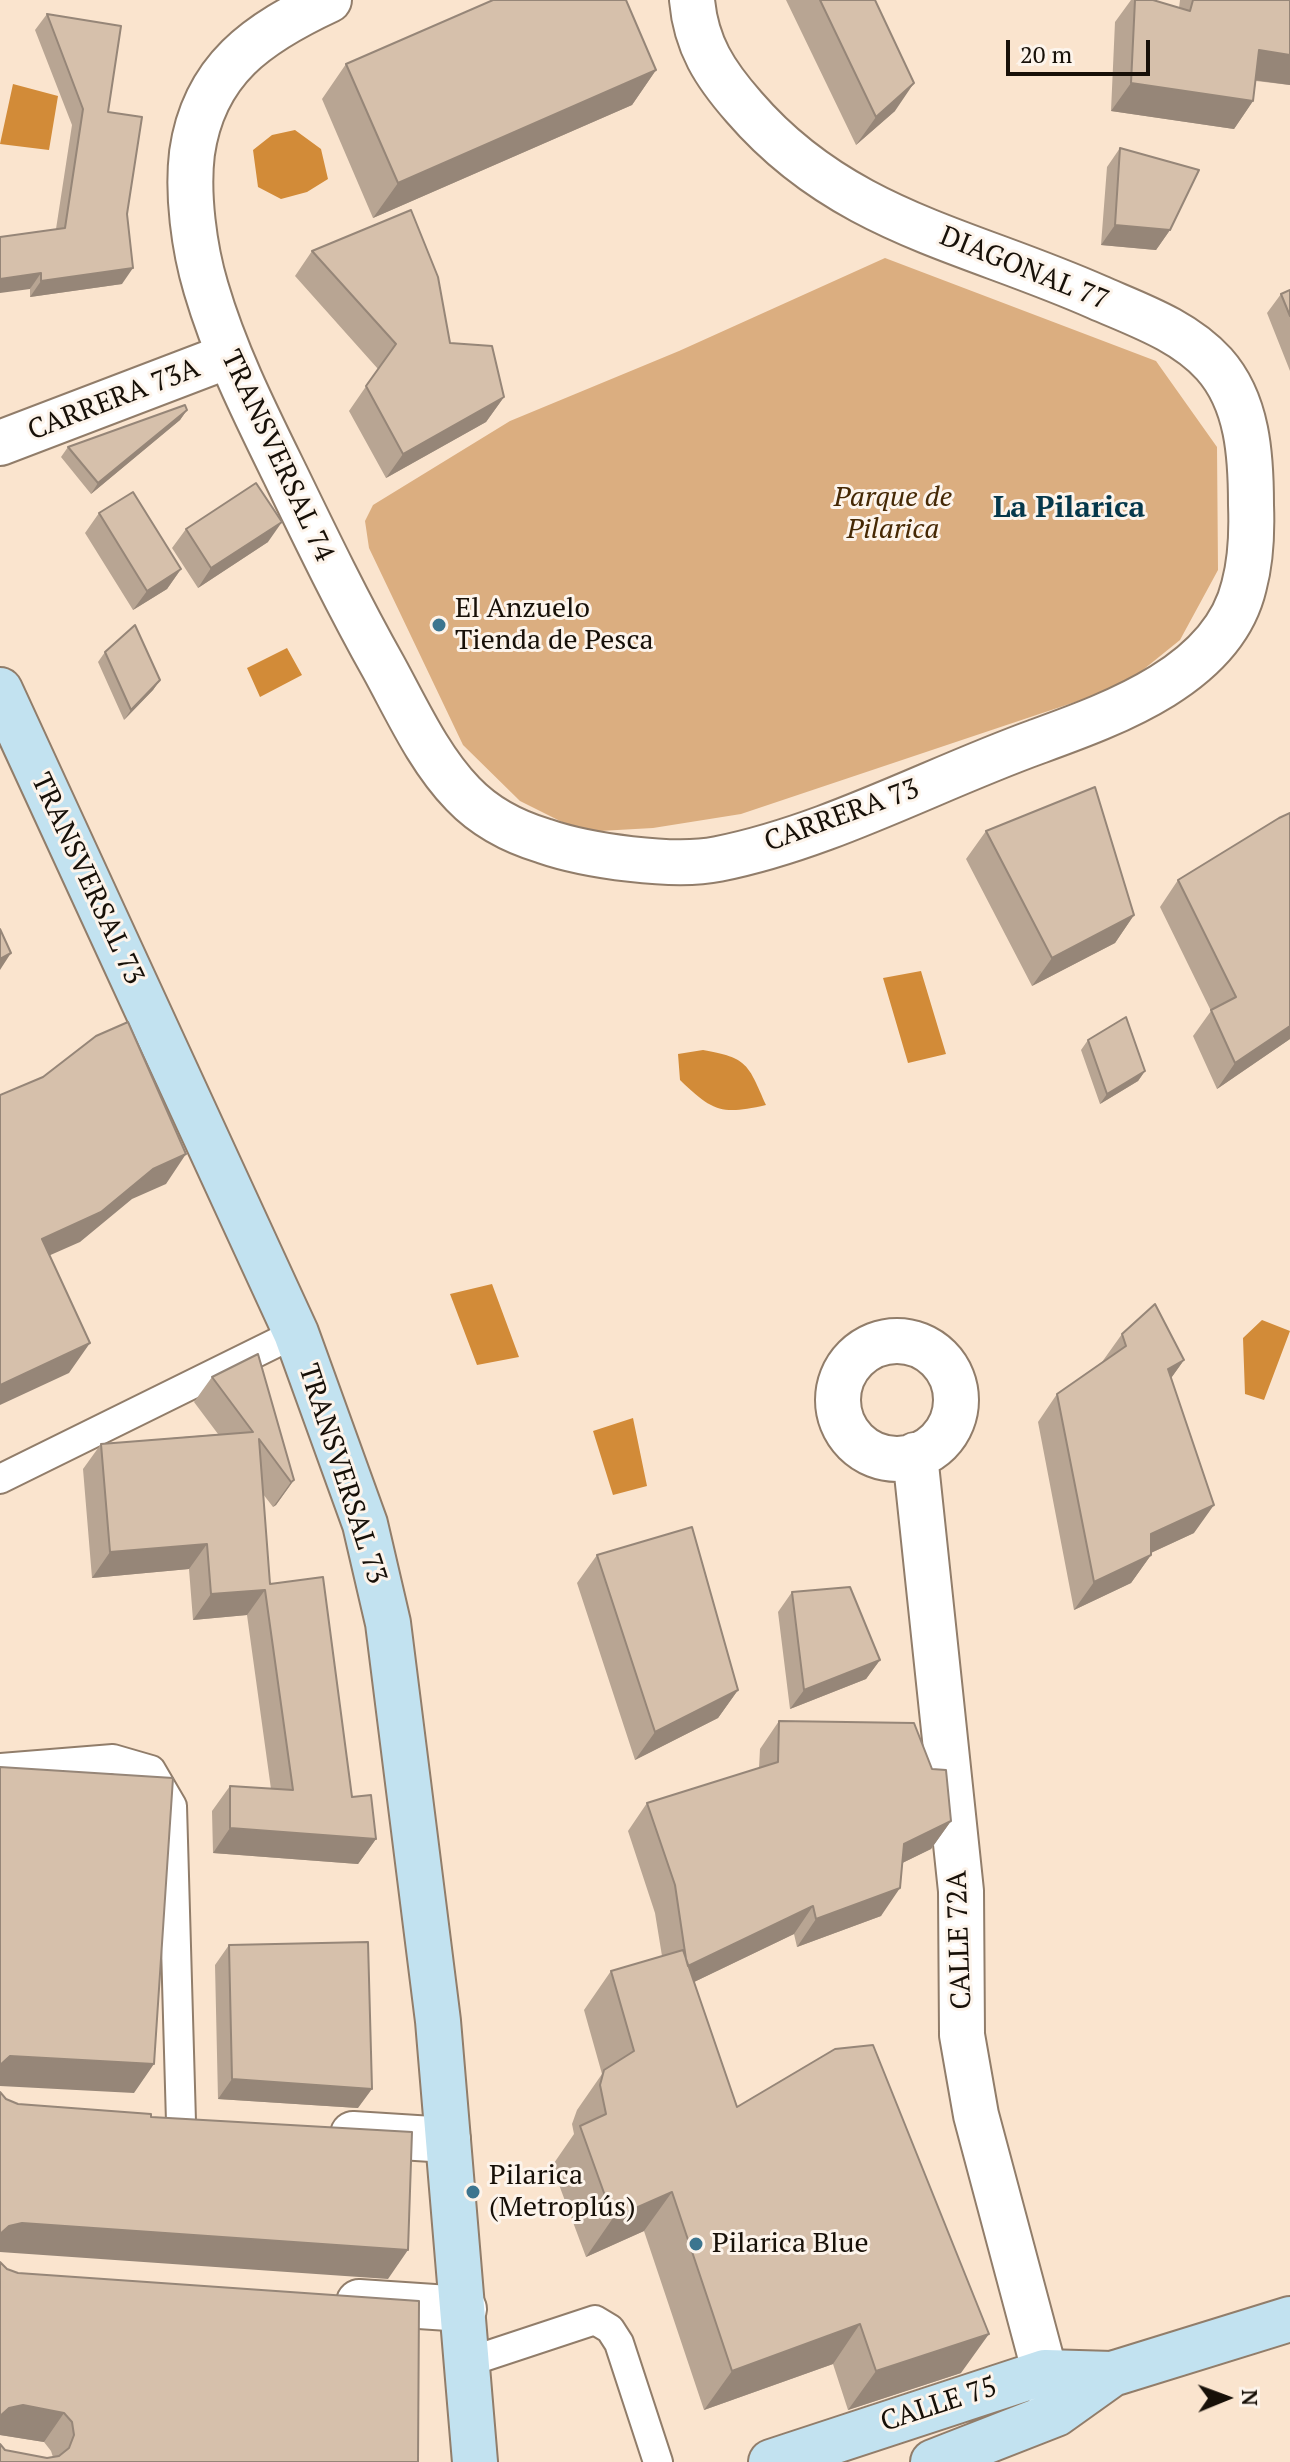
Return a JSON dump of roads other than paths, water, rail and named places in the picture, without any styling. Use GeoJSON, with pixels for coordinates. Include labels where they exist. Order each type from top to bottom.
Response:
{"type":"FeatureCollection","features":[{"type":"Feature","properties":{"kind":"main road","name":"TRANSVERSAL 73"},"geometry":{"type":"LineString","coordinates":[[0,690],[296,1333],[365,1524],[388,1623],[438,2021],[475,2462]]}},
{"type":"Feature","properties":{"kind":"main road","name":"CALLE 75"},"geometry":{"type":"LineString","coordinates":[[933,2462],[1056,2414],[1112,2374],[1290,2319]]}},
{"type":"Feature","properties":{"kind":"main road","name":"CALLE 75"},"geometry":{"type":"LineString","coordinates":[[771,2462],[1045,2372],[1112,2374]]}},
{"type":"Feature","properties":{"kind":"main road"},"geometry":{"type":"LineString","coordinates":[[472,2406],[477,2449],[486,2462]]}},
{"type":"Feature","properties":{"kind":"street","name":"TRANSVERSAL 74"},"geometry":{"type":"LineString","coordinates":[[329,0],[250,43],[220,76],[201,116],[192,156],[195,231],[203,279],[228,356],[346,599],[422,736]]}},
{"type":"Feature","properties":{"kind":"street","name":"DIAGONAL 77"},"geometry":{"type":"LineString","coordinates":[[692,0],[694,27],[710,66],[763,129],[822,179],[881,212],[1052,277],[1169,328],[1216,366],[1244,418],[1249,455],[1251,535],[1244,591]]}},
{"type":"Feature","properties":{"kind":"street","name":"CARRERA 73A"},"geometry":{"type":"LineString","coordinates":[[0,443],[228,356]]}},
{"type":"Feature","properties":{"kind":"street","name":"CARRERA 73"},"geometry":{"type":"LineString","coordinates":[[422,736],[459,791],[483,812],[512,828],[546,842],[603,855],[713,861],[832,824],[1131,702],[1182,675],[1226,626],[1244,591]]}},
{"type":"Feature","properties":{"kind":"street","name":"CALLE 72A"},"geometry":{"type":"LineString","coordinates":[[915,1455],[961,1891],[962,2035],[976,2115],[1056,2414]]}},
{"type":"Feature","properties":{"kind":"street"},"geometry":{"type":"LineString","coordinates":[[135,2118],[228,2125]]}},
{"type":"Feature","properties":{"kind":"street"},"geometry":{"type":"LineString","coordinates":[[306,2131],[448,2140]]}},
{"type":"Feature","properties":{"kind":"street"},"geometry":{"type":"LineString","coordinates":[[327,2300],[464,2309]]}},
{"type":"Feature","properties":{"kind":"lane"},"geometry":{"type":"LineString","coordinates":[[0,1479],[296,1333]]}},
{"type":"Feature","properties":{"kind":"lane"},"geometry":{"type":"LineString","coordinates":[[0,1768],[113,1759],[151,1770],[172,1806],[181,2122]]}},
{"type":"Feature","properties":{"kind":"lane"},"geometry":{"type":"LineString","coordinates":[[468,2362],[595,2320],[610,2329],[619,2343],[658,2462]]}},
{"type":"Feature","properties":{"kind":"place","name":"El Anzuelo Tienda de Pesca"},"geometry":{"type":"Point","coordinates":[439,625]}},
{"type":"Feature","properties":{"kind":"place","name":"Pilarica (Metroplús)"},"geometry":{"type":"Point","coordinates":[473,2192]}},
{"type":"Feature","properties":{"kind":"place","name":"Pilarica Blue"},"geometry":{"type":"Point","coordinates":[696,2244]}},
{"type":"Feature","properties":{"kind":"district","name":"La Pilarica"},"geometry":{"type":"Point","coordinates":[1069,508]}},
{"type":"Feature","properties":{"kind":"park label","name":"Parque de Pilarica"},"geometry":{"type":"Point","coordinates":[893,514]}}]}
